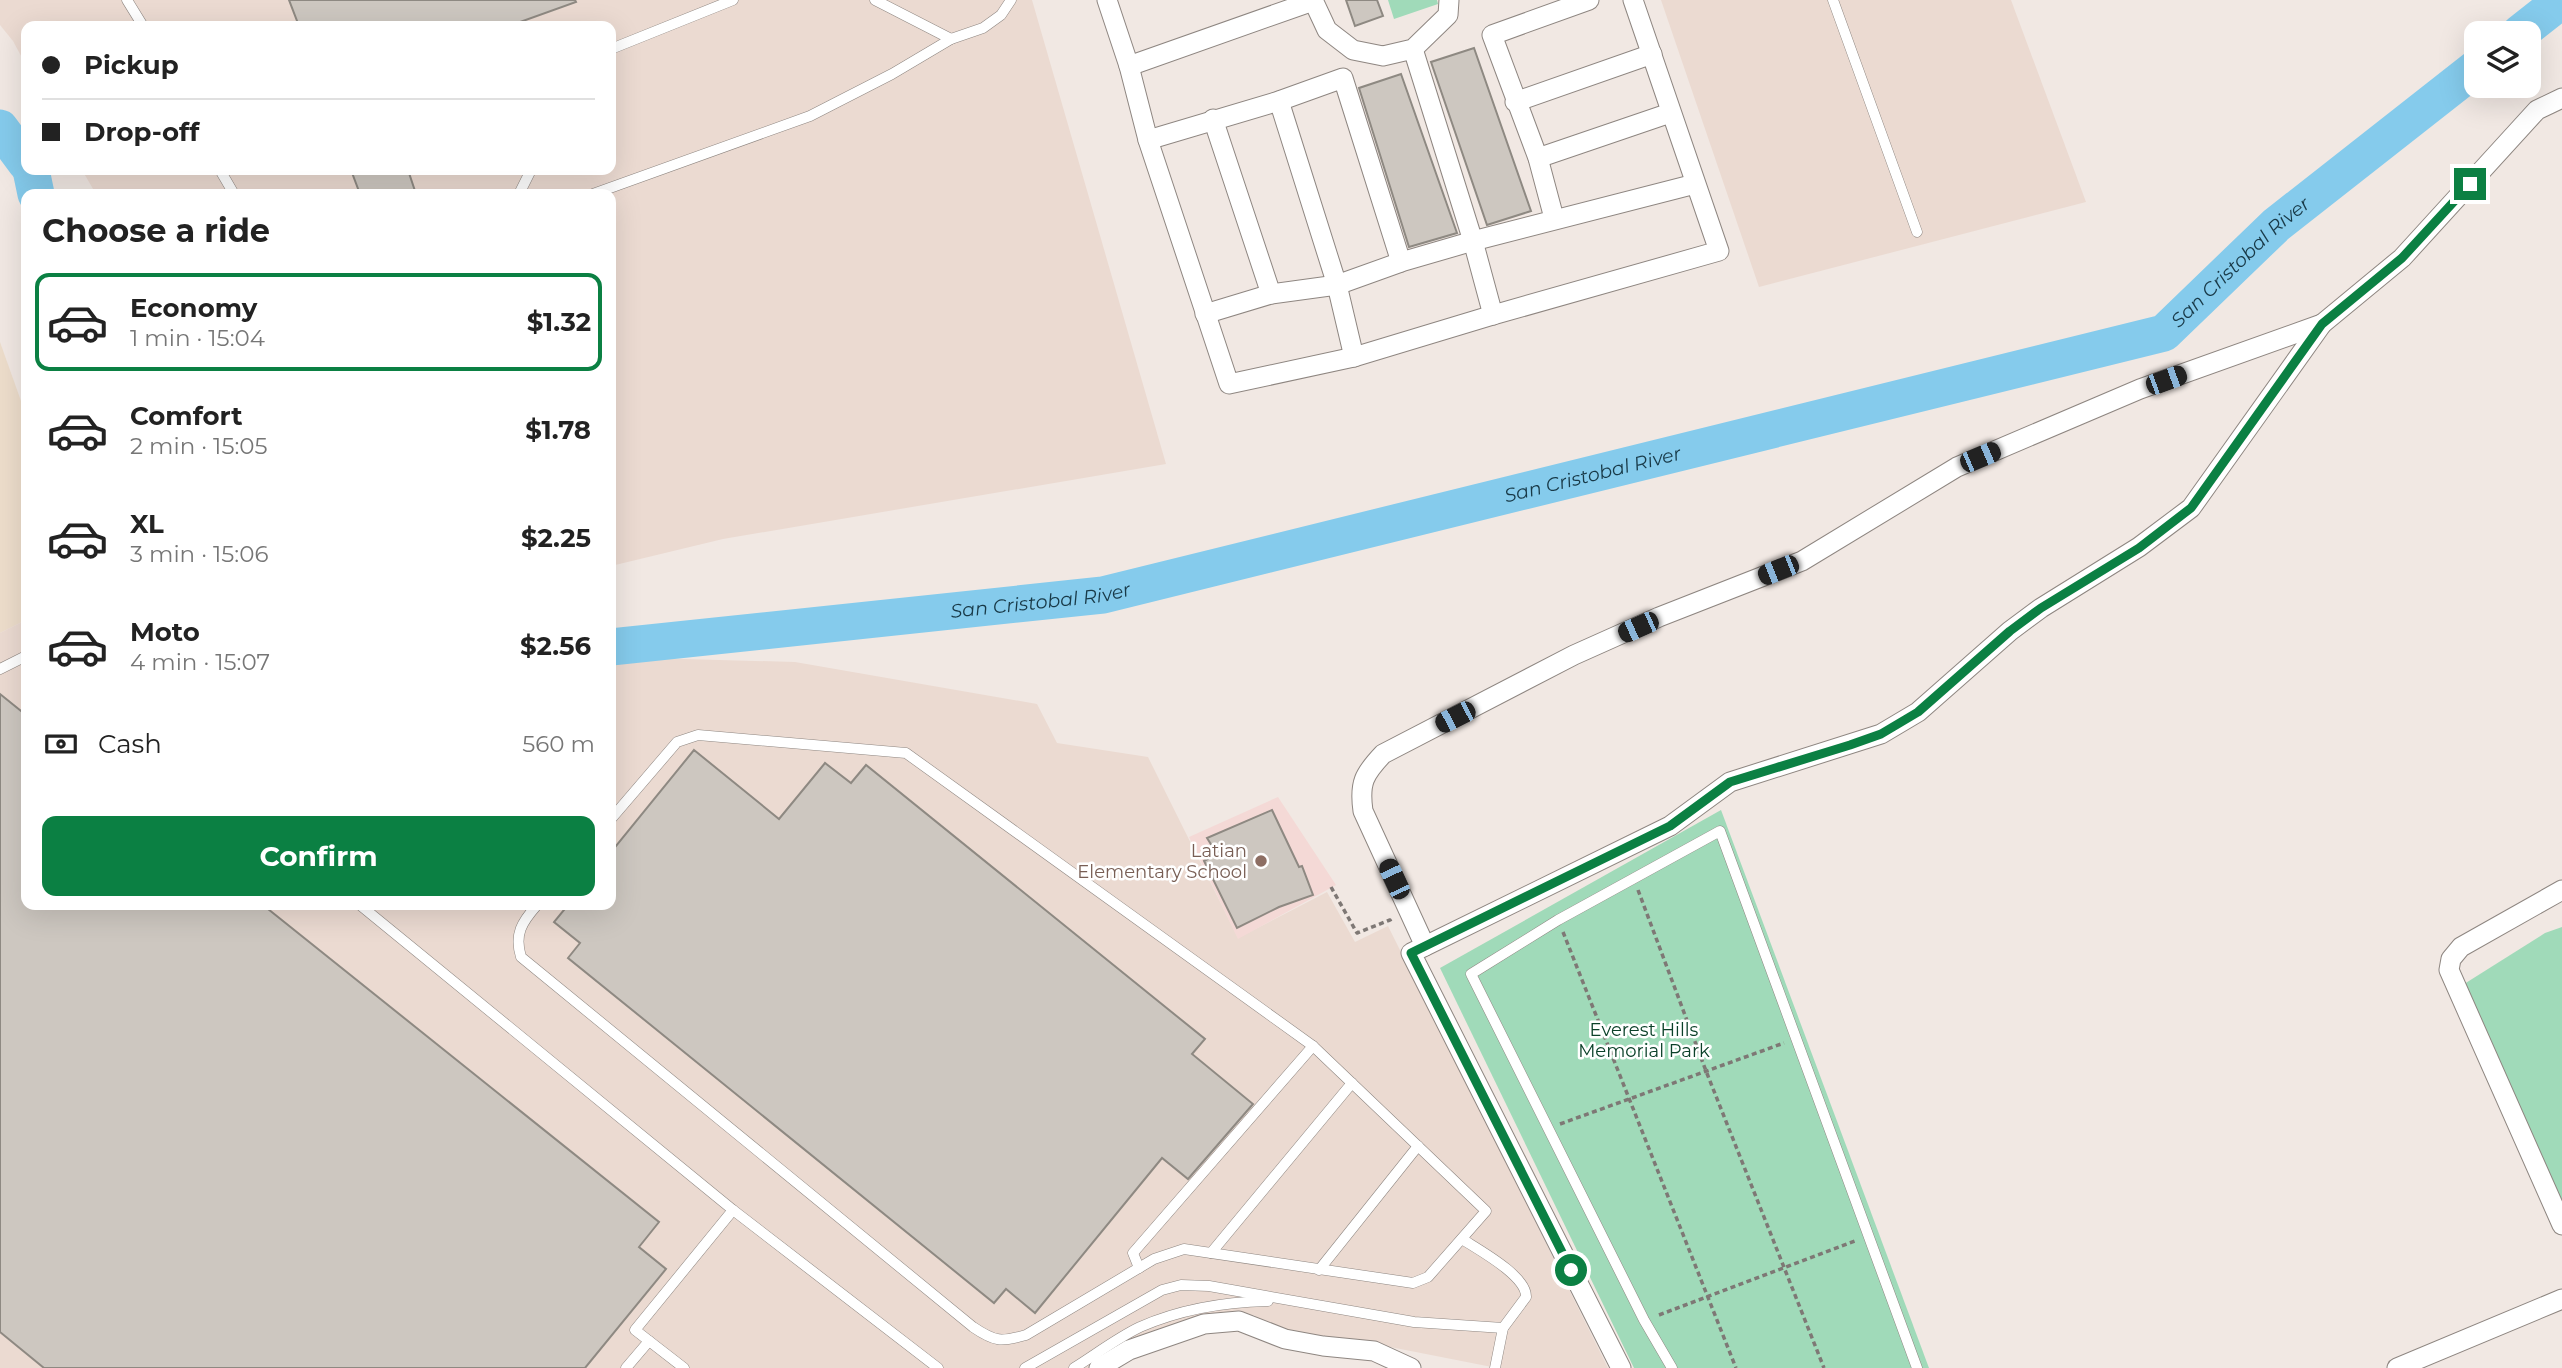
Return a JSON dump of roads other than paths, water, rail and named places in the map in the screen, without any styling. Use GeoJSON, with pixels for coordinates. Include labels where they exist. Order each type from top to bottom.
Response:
{"type":"FeatureCollection","features":[{"type":"Feature","properties":{"kind":"street"},"geometry":{"type":"LineString","coordinates":[[1107,0],[1129,66],[1148,140],[1229,384],[1354,357],[1719,251],[1633,0]]}},
{"type":"Feature","properties":{"kind":"street"},"geometry":{"type":"LineString","coordinates":[[1129,66],[1313,1],[1328,30],[1353,50],[1383,56],[1413,49],[1448,15],[1449,0]]}},
{"type":"Feature","properties":{"kind":"street"},"geometry":{"type":"LineString","coordinates":[[1554,218],[1538,158],[1492,35],[1588,0]]}},
{"type":"Feature","properties":{"kind":"street"},"geometry":{"type":"LineString","coordinates":[[1413,49],[1473,241],[1493,315]]}},
{"type":"Feature","properties":{"kind":"street"},"geometry":{"type":"LineString","coordinates":[[1515,102],[1652,54]]}},
{"type":"Feature","properties":{"kind":"street"},"geometry":{"type":"LineString","coordinates":[[1148,140],[1343,78],[1401,262]]}},
{"type":"Feature","properties":{"kind":"street"},"geometry":{"type":"LineString","coordinates":[[1418,950],[1670,826],[1730,782],[1881,734],[1918,712],[2010,631],[2041,608],[2139,548],[2191,508],[2322,324],[2402,258],[2537,110],[2562,98]]}},
{"type":"Feature","properties":{"kind":"street"},"geometry":{"type":"LineString","coordinates":[[1279,100],[1338,285],[1354,357]]}},
{"type":"Feature","properties":{"kind":"street"},"geometry":{"type":"LineString","coordinates":[[1538,158],[1670,113]]}},
{"type":"Feature","properties":{"kind":"street"},"geometry":{"type":"LineString","coordinates":[[1213,120],[1271,294]]}},
{"type":"Feature","properties":{"kind":"street"},"geometry":{"type":"LineString","coordinates":[[1205,314],[1271,294],[1338,285],[1401,262],[1554,218],[1695,184]]}},
{"type":"Feature","properties":{"kind":"street"},"geometry":{"type":"LineString","coordinates":[[1621,1368],[1418,950],[1363,811],[1360,791],[1367,771],[1383,754],[1574,655],[1659,617],[1802,561],[1957,467],[2140,389],[2322,324]]}},
{"type":"Feature","properties":{"kind":"street"},"geometry":{"type":"LineString","coordinates":[[2562,890],[2461,947],[2451,958],[2449,970],[2562,1225]]}},
{"type":"Feature","properties":{"kind":"street"},"geometry":{"type":"LineString","coordinates":[[2398,1368],[2562,1299]]}},
{"type":"Feature","properties":{"kind":"street"},"geometry":{"type":"LineString","coordinates":[[1099,1368],[1129,1350],[1204,1324],[1239,1321],[1285,1339],[1374,1351],[1411,1368]]}},
{"type":"Feature","properties":{"kind":"lane"},"geometry":{"type":"LineString","coordinates":[[127,0],[140,21]]}},
{"type":"Feature","properties":{"kind":"lane"},"geometry":{"type":"LineString","coordinates":[[616,47],[733,0]]}},
{"type":"Feature","properties":{"kind":"lane"},"geometry":{"type":"LineString","coordinates":[[875,0],[951,38]]}},
{"type":"Feature","properties":{"kind":"lane"},"geometry":{"type":"LineString","coordinates":[[607,189],[810,116],[892,74],[951,38],[983,28],[1001,15],[1011,0]]}},
{"type":"Feature","properties":{"kind":"lane"},"geometry":{"type":"LineString","coordinates":[[1833,0],[1917,232]]}},
{"type":"Feature","properties":{"kind":"lane"},"geometry":{"type":"LineString","coordinates":[[0,669],[21,658]]}},
{"type":"Feature","properties":{"kind":"lane"},"geometry":{"type":"LineString","coordinates":[[534,910],[517,934],[521,957],[962,1319],[990,1339],[1004,1341],[1026,1335],[1154,1259],[1184,1249],[1413,1283],[1428,1277],[1486,1211],[1313,1046],[906,753],[698,735],[688,737],[677,742],[616,813]]}},
{"type":"Feature","properties":{"kind":"lane"},"geometry":{"type":"LineString","coordinates":[[1672,1368],[1644,1320],[1471,974],[1558,920],[1720,831],[1917,1368]]}},
{"type":"Feature","properties":{"kind":"lane"},"geometry":{"type":"LineString","coordinates":[[366,910],[733,1210],[939,1368]]}},
{"type":"Feature","properties":{"kind":"lane"},"geometry":{"type":"LineString","coordinates":[[1139,1268],[1133,1254],[1313,1046]]}},
{"type":"Feature","properties":{"kind":"lane"},"geometry":{"type":"LineString","coordinates":[[1212,1253],[1352,1083]]}},
{"type":"Feature","properties":{"kind":"lane"},"geometry":{"type":"LineString","coordinates":[[1319,1270],[1418,1146]]}},
{"type":"Feature","properties":{"kind":"lane"},"geometry":{"type":"LineString","coordinates":[[684,1368],[635,1330],[733,1210]]}},
{"type":"Feature","properties":{"kind":"lane"},"geometry":{"type":"LineString","coordinates":[[1462,1239],[1523,1284],[1526,1297],[1503,1328],[1495,1368]]}},
{"type":"Feature","properties":{"kind":"lane"},"geometry":{"type":"LineString","coordinates":[[1025,1368],[1144,1299],[1181,1285],[1209,1286],[1414,1322],[1503,1328]]}},
{"type":"Feature","properties":{"kind":"lane"},"geometry":{"type":"LineString","coordinates":[[1074,1368],[1138,1328],[1194,1308],[1235,1302],[1293,1301]]}},
{"type":"Feature","properties":{"kind":"lane"},"geometry":{"type":"LineString","coordinates":[[626,1368],[649,1341]]}},
{"type":"Feature","properties":{"kind":"waterway","name":"San Cristobal River"},"geometry":{"type":"LineString","coordinates":[[2535,21],[2562,0]]}},
{"type":"Feature","properties":{"kind":"waterway","name":"San Cristobal River"},"geometry":{"type":"LineString","coordinates":[[616,646],[1103,595],[2164,333],[2276,225],[2464,77]]}},
{"type":"Feature","properties":{"kind":"waterway"},"geometry":{"type":"LineString","coordinates":[[0,128],[21,156]]}},
{"type":"Feature","properties":{"kind":"waterway"},"geometry":{"type":"LineString","coordinates":[[32,175],[35,189]]}},
{"type":"Feature","properties":{"kind":"place","name":"Latian Elementary School"},"geometry":{"type":"Point","coordinates":[1261,861]}},
{"type":"Feature","properties":{"kind":"park label","name":"Everest Hills Memorial Park"},"geometry":{"type":"Point","coordinates":[1644,1040]}}]}
